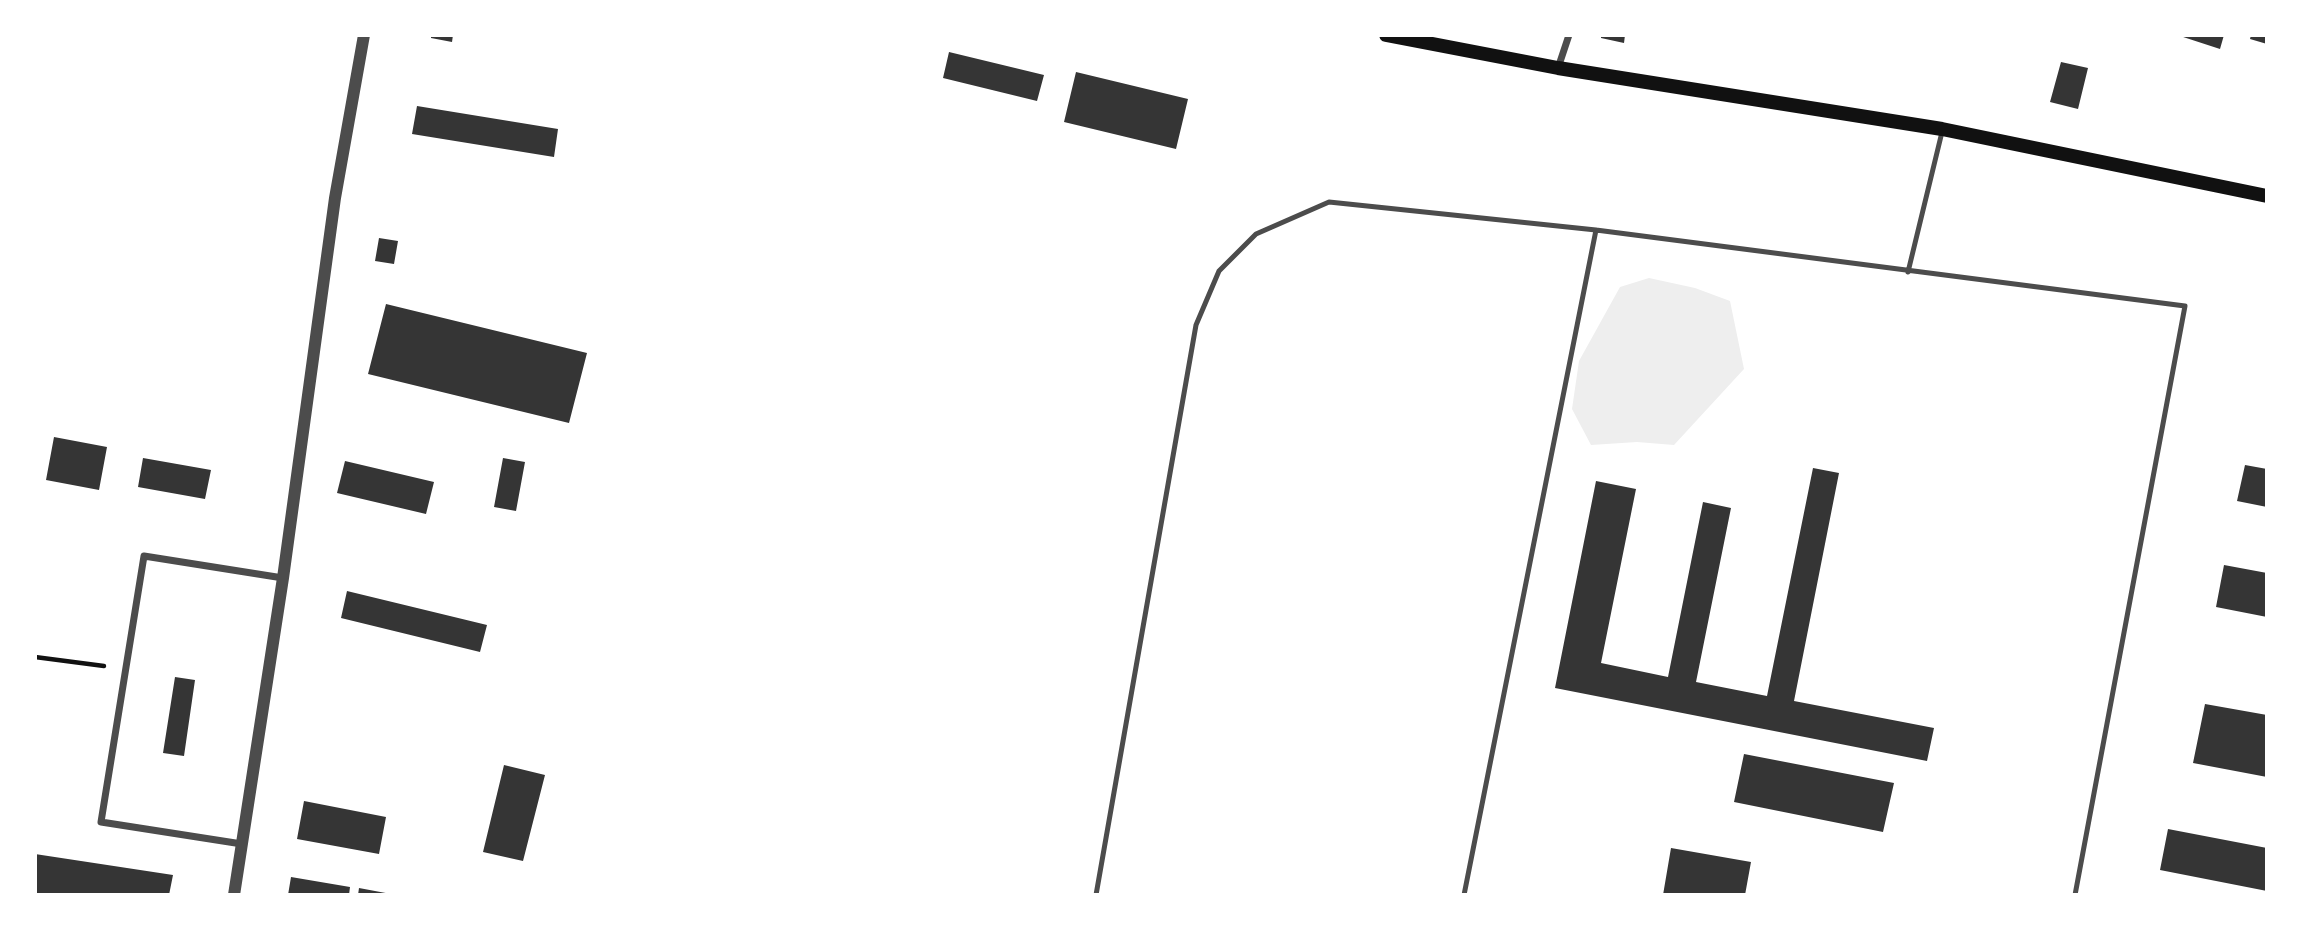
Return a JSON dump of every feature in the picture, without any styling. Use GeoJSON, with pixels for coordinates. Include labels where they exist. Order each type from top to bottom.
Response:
{"type":"FeatureCollection","features":[{"type":"Feature","properties":{"kind":"main road"},"geometry":{"type":"LineString","coordinates":[[1386,35],[1558,68],[1942,129],[2267,196]]}},
{"type":"Feature","properties":{"kind":"street"},"geometry":{"type":"LineString","coordinates":[[234,895],[283,578],[335,198],[364,35]]}},
{"type":"Feature","properties":{"kind":"street"},"geometry":{"type":"LineString","coordinates":[[1558,68],[1569,35]]}},
{"type":"Feature","properties":{"kind":"street"},"geometry":{"type":"LineString","coordinates":[[242,844],[101,822],[144,556],[283,578]]}},
{"type":"Feature","properties":{"kind":"lane"},"geometry":{"type":"LineString","coordinates":[[1909,272],[1942,129]]}},
{"type":"Feature","properties":{"kind":"lane"},"geometry":{"type":"LineString","coordinates":[[1096,895],[1196,325],[1219,271],[1256,234],[1329,202],[1596,230],[2185,306],[2075,895]]}},
{"type":"Feature","properties":{"kind":"lane"},"geometry":{"type":"LineString","coordinates":[[1464,895],[1596,230]]}},
{"type":"Feature","properties":{"kind":"path"},"geometry":{"type":"LineString","coordinates":[[35,657],[126,669]]}},
{"type":"Feature","properties":{"kind":"shaded area"},"geometry":{"type":"Polygon","coordinates":[[[1649,278],[1695,288],[1730,301],[1744,369],[1674,445],[1637,442],[1591,445],[1572,409],[1579,361],[1620,287],[1649,278]]]}},
{"type":"Feature","properties":{"kind":"building"},"geometry":{"type":"Polygon","coordinates":[[[431,35],[453,35],[452,42],[431,38],[431,35]]]}},
{"type":"Feature","properties":{"kind":"building"},"geometry":{"type":"Polygon","coordinates":[[[1601,35],[1625,35],[1624,43],[1601,38],[1601,35]]]}},
{"type":"Feature","properties":{"kind":"building"},"geometry":{"type":"Polygon","coordinates":[[[2177,35],[2224,35],[2220,49],[2177,35]]]}},
{"type":"Feature","properties":{"kind":"building"},"geometry":{"type":"Polygon","coordinates":[[[2251,35],[2267,35],[2267,44],[2250,39],[2251,35]]]}},
{"type":"Feature","properties":{"kind":"building"},"geometry":{"type":"Polygon","coordinates":[[[949,52],[1044,75],[1037,101],[943,78],[949,52]]]}},
{"type":"Feature","properties":{"kind":"building"},"geometry":{"type":"Polygon","coordinates":[[[2061,62],[2088,68],[2078,109],[2050,102],[2061,62]]]}},
{"type":"Feature","properties":{"kind":"building"},"geometry":{"type":"Polygon","coordinates":[[[1076,72],[1188,99],[1176,149],[1064,122],[1076,72]]]}},
{"type":"Feature","properties":{"kind":"building"},"geometry":{"type":"Polygon","coordinates":[[[417,106],[558,129],[554,157],[412,134],[417,106]]]}},
{"type":"Feature","properties":{"kind":"building"},"geometry":{"type":"Polygon","coordinates":[[[379,238],[398,241],[394,264],[375,261],[379,238]]]}},
{"type":"Feature","properties":{"kind":"building"},"geometry":{"type":"Polygon","coordinates":[[[386,304],[587,353],[569,423],[368,374],[386,304]]]}},
{"type":"Feature","properties":{"kind":"building"},"geometry":{"type":"Polygon","coordinates":[[[54,437],[107,447],[99,490],[46,480],[54,437]]]}},
{"type":"Feature","properties":{"kind":"building"},"geometry":{"type":"Polygon","coordinates":[[[143,458],[211,470],[205,499],[138,487],[143,458]]]}},
{"type":"Feature","properties":{"kind":"building"},"geometry":{"type":"Polygon","coordinates":[[[503,458],[525,462],[516,511],[494,507],[503,458]]]}},
{"type":"Feature","properties":{"kind":"building"},"geometry":{"type":"Polygon","coordinates":[[[345,461],[434,482],[426,514],[337,493],[345,461]]]}},
{"type":"Feature","properties":{"kind":"building"},"geometry":{"type":"Polygon","coordinates":[[[2245,465],[2267,469],[2267,507],[2237,501],[2245,465]]]}},
{"type":"Feature","properties":{"kind":"building"},"geometry":{"type":"Polygon","coordinates":[[[1813,468],[1839,473],[1794,701],[1934,728],[1927,761],[1555,688],[1596,481],[1636,489],[1601,663],[1668,677],[1703,502],[1731,508],[1696,682],[1767,696],[1813,468]]]}},
{"type":"Feature","properties":{"kind":"building"},"geometry":{"type":"Polygon","coordinates":[[[2224,565],[2267,573],[2267,617],[2216,607],[2224,565]]]}},
{"type":"Feature","properties":{"kind":"building"},"geometry":{"type":"Polygon","coordinates":[[[347,591],[487,625],[480,652],[341,618],[347,591]]]}},
{"type":"Feature","properties":{"kind":"building"},"geometry":{"type":"Polygon","coordinates":[[[175,677],[195,680],[184,756],[163,753],[175,677]]]}},
{"type":"Feature","properties":{"kind":"building"},"geometry":{"type":"Polygon","coordinates":[[[2205,704],[2267,715],[2267,777],[2193,763],[2205,704]]]}},
{"type":"Feature","properties":{"kind":"building"},"geometry":{"type":"Polygon","coordinates":[[[1744,754],[1894,783],[1883,832],[1734,802],[1744,754]]]}},
{"type":"Feature","properties":{"kind":"building"},"geometry":{"type":"Polygon","coordinates":[[[504,765],[545,775],[523,861],[483,852],[504,765]]]}},
{"type":"Feature","properties":{"kind":"building"},"geometry":{"type":"Polygon","coordinates":[[[304,801],[386,817],[379,854],[297,839],[304,801]]]}},
{"type":"Feature","properties":{"kind":"building"},"geometry":{"type":"Polygon","coordinates":[[[2168,829],[2267,848],[2267,891],[2160,870],[2168,829]]]}},
{"type":"Feature","properties":{"kind":"building"},"geometry":{"type":"Polygon","coordinates":[[[1671,848],[1751,862],[1745,895],[1663,895],[1671,848]]]}},
{"type":"Feature","properties":{"kind":"building"},"geometry":{"type":"Polygon","coordinates":[[[35,854],[173,875],[169,895],[35,895],[35,854]]]}},
{"type":"Feature","properties":{"kind":"building"},"geometry":{"type":"Polygon","coordinates":[[[291,877],[350,887],[349,895],[288,895],[291,877]]]}},
{"type":"Feature","properties":{"kind":"building"},"geometry":{"type":"Polygon","coordinates":[[[359,888],[391,894],[391,895],[358,895],[359,888]]]}}]}
